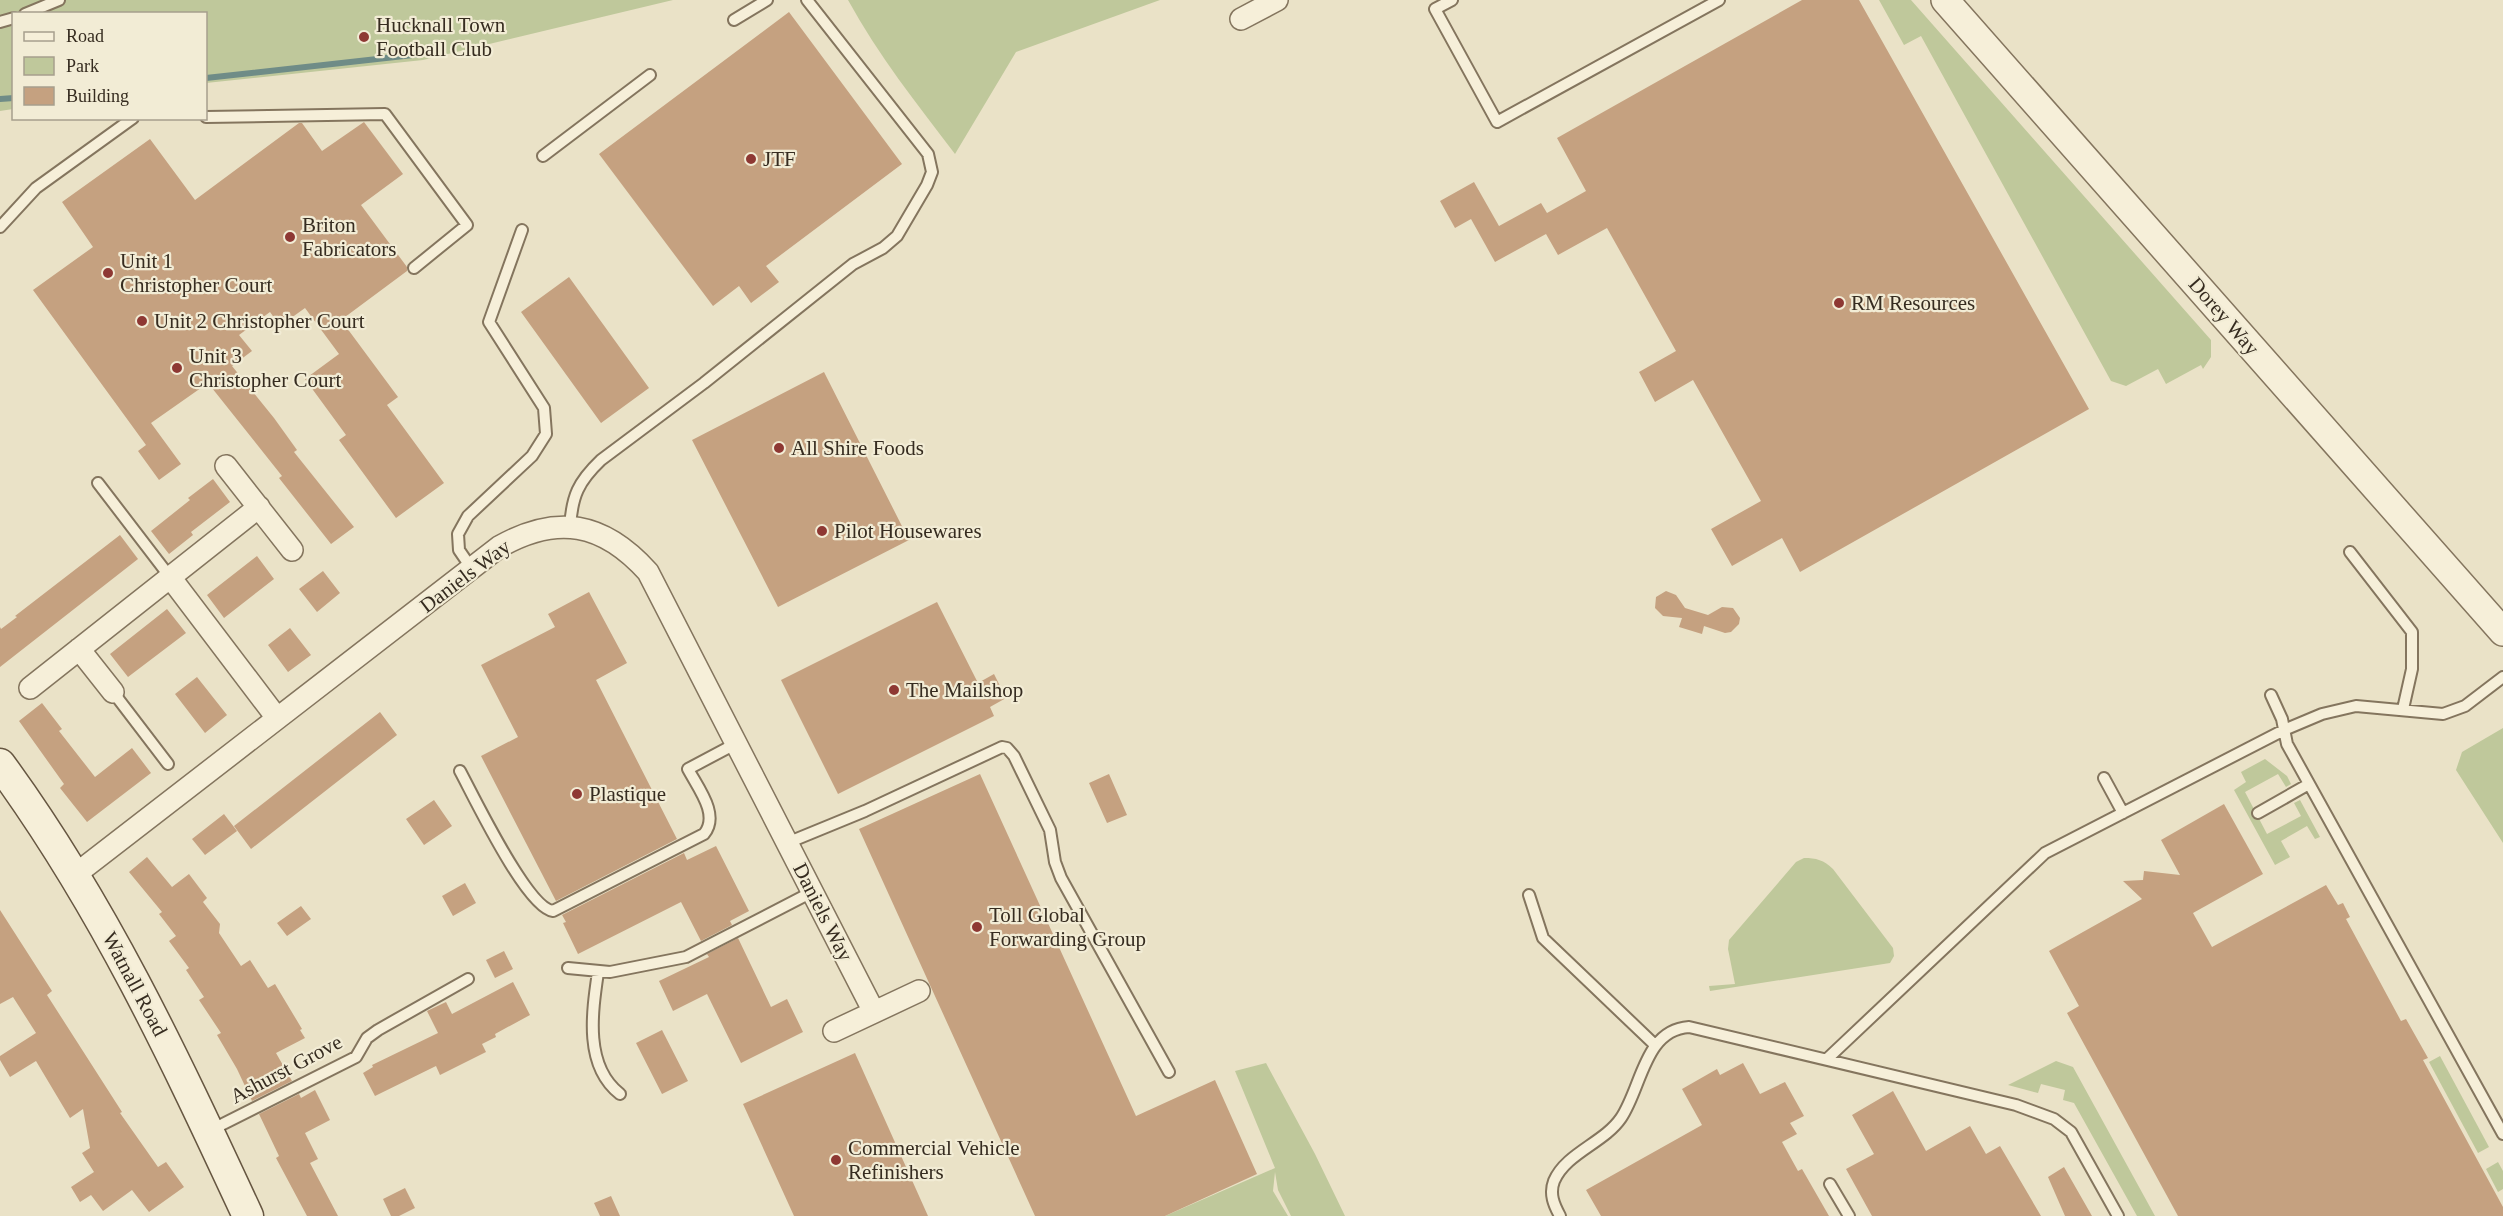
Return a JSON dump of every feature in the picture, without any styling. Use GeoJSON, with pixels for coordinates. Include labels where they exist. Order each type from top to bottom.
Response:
{"type":"FeatureCollection","features":[{"type":"Feature","properties":{"kind":"main road","name":"Watnall Road"},"geometry":{"type":"LineString","coordinates":[[0,764],[76,874],[140,990],[248,1216]]}},
{"type":"Feature","properties":{"kind":"street"},"geometry":{"type":"LineString","coordinates":[[1241,19],[1276,0]]}},
{"type":"Feature","properties":{"kind":"street","name":"Dorey Way"},"geometry":{"type":"LineString","coordinates":[[1945,0],[2503,632]]}},
{"type":"Feature","properties":{"kind":"street"},"geometry":{"type":"LineString","coordinates":[[226,466],[292,550]]}},
{"type":"Feature","properties":{"kind":"street"},"geometry":{"type":"LineString","coordinates":[[30,688],[259,507]]}},
{"type":"Feature","properties":{"kind":"street","name":"Daniels Way"},"geometry":{"type":"LineString","coordinates":[[76,874],[499,547],[518,537],[544,528],[570,527],[594,533],[617,544],[648,572],[874,1012]]}},
{"type":"Feature","properties":{"kind":"street"},"geometry":{"type":"LineString","coordinates":[[170,577],[278,718]]}},
{"type":"Feature","properties":{"kind":"street"},"geometry":{"type":"LineString","coordinates":[[79,649],[113,692]]}},
{"type":"Feature","properties":{"kind":"street"},"geometry":{"type":"LineString","coordinates":[[834,1031],[919,991]]}},
{"type":"Feature","properties":{"kind":"lane"},"geometry":{"type":"LineString","coordinates":[[31,12],[60,0]]}},
{"type":"Feature","properties":{"kind":"lane"},"geometry":{"type":"LineString","coordinates":[[734,20],[767,0]]}},
{"type":"Feature","properties":{"kind":"lane"},"geometry":{"type":"LineString","coordinates":[[570,527],[573,500],[581,480],[588,472],[853,264],[883,248],[905,225],[927,185],[932,171],[928,154],[807,0]]}},
{"type":"Feature","properties":{"kind":"lane"},"geometry":{"type":"LineString","coordinates":[[1452,0],[1435,9],[1497,122],[1719,0]]}},
{"type":"Feature","properties":{"kind":"lane"},"geometry":{"type":"LineString","coordinates":[[543,156],[650,75]]}},
{"type":"Feature","properties":{"kind":"lane"},"geometry":{"type":"LineString","coordinates":[[207,117],[385,114],[467,225],[414,268]]}},
{"type":"Feature","properties":{"kind":"lane"},"geometry":{"type":"LineString","coordinates":[[0,227],[36,188],[130,120]]}},
{"type":"Feature","properties":{"kind":"lane"},"geometry":{"type":"LineString","coordinates":[[472,569],[459,550],[458,534],[468,516],[532,456],[546,434],[544,408],[489,322],[522,230]]}},
{"type":"Feature","properties":{"kind":"lane"},"geometry":{"type":"LineString","coordinates":[[98,483],[170,577]]}},
{"type":"Feature","properties":{"kind":"lane"},"geometry":{"type":"LineString","coordinates":[[2350,552],[2412,632],[2412,669],[2403,710]]}},
{"type":"Feature","properties":{"kind":"lane"},"geometry":{"type":"LineString","coordinates":[[1827,1059],[2045,853],[2284,730],[2322,714],[2361,706],[2443,714],[2465,706],[2503,676]]}},
{"type":"Feature","properties":{"kind":"lane"},"geometry":{"type":"LineString","coordinates":[[113,692],[168,764]]}},
{"type":"Feature","properties":{"kind":"lane"},"geometry":{"type":"LineString","coordinates":[[2271,695],[2282,719],[2287,744],[2503,1134]]}},
{"type":"Feature","properties":{"kind":"lane"},"geometry":{"type":"LineString","coordinates":[[460,771],[518,878],[545,908],[554,911],[704,834],[709,829],[711,814],[688,769],[736,743]]}},
{"type":"Feature","properties":{"kind":"lane"},"geometry":{"type":"LineString","coordinates":[[787,843],[865,811],[1002,747],[1007,748],[1014,756],[1050,830],[1055,862],[1061,878],[1169,1072]]}},
{"type":"Feature","properties":{"kind":"lane"},"geometry":{"type":"LineString","coordinates":[[2104,778],[2123,813]]}},
{"type":"Feature","properties":{"kind":"lane"},"geometry":{"type":"LineString","coordinates":[[2258,813],[2309,784]]}},
{"type":"Feature","properties":{"kind":"lane"},"geometry":{"type":"LineString","coordinates":[[567,968],[610,972],[686,957],[812,892]]}},
{"type":"Feature","properties":{"kind":"lane"},"geometry":{"type":"LineString","coordinates":[[1529,895],[1544,938],[1655,1045]]}},
{"type":"Feature","properties":{"kind":"lane"},"geometry":{"type":"LineString","coordinates":[[598,972],[593,1027],[595,1055],[600,1072],[609,1085],[620,1094]]}},
{"type":"Feature","properties":{"kind":"lane","name":"Ashurst Grove"},"geometry":{"type":"LineString","coordinates":[[208,1131],[356,1057],[363,1043],[378,1030],[468,979]]}},
{"type":"Feature","properties":{"kind":"lane"},"geometry":{"type":"LineString","coordinates":[[1560,1216],[1553,1201],[1552,1190],[1558,1174],[1621,1118],[1655,1045],[1667,1033],[1689,1027],[2016,1105],[2054,1119],[2071,1132],[2118,1216]]}},
{"type":"Feature","properties":{"kind":"lane"},"geometry":{"type":"LineString","coordinates":[[1830,1184],[1849,1216]]}},
{"type":"Feature","properties":{"kind":"green space","name":"Hucknall Town Football Club"},"geometry":{"type":"Polygon","coordinates":[[[0,0],[673,0],[423,60],[207,83],[207,12],[12,12],[12,109],[0,111],[0,0]]]}},
{"type":"Feature","properties":{"kind":"green space"},"geometry":{"type":"Polygon","coordinates":[[[848,0],[1160,0],[1016,52],[955,154],[885,60],[848,0]]]}},
{"type":"Feature","properties":{"kind":"green space"},"geometry":{"type":"Polygon","coordinates":[[[1879,0],[1911,0],[2211,340],[2211,357],[2203,369],[2201,365],[2166,384],[2158,369],[2126,386],[2111,381],[1921,36],[1904,45],[1879,0]]]}},
{"type":"Feature","properties":{"kind":"green space"},"geometry":{"type":"Polygon","coordinates":[[[2503,728],[2503,843],[2456,770],[2462,752],[2503,728]]]}},
{"type":"Feature","properties":{"kind":"green space"},"geometry":{"type":"Polygon","coordinates":[[[2265,759],[2287,776],[2291,784],[2286,787],[2278,774],[2245,792],[2267,834],[2301,816],[2294,803],[2300,800],[2320,837],[2315,839],[2307,826],[2281,841],[2290,857],[2275,865],[2234,790],[2246,782],[2241,772],[2265,759]]]}},
{"type":"Feature","properties":{"kind":"green space"},"geometry":{"type":"Polygon","coordinates":[[[1804,858],[1820,860],[1833,869],[1893,948],[1894,956],[1890,963],[1710,991],[1709,986],[1735,984],[1728,949],[1729,940],[1796,862],[1804,858]]]}},
{"type":"Feature","properties":{"kind":"green space"},"geometry":{"type":"Polygon","coordinates":[[[2440,1056],[2489,1147],[2478,1153],[2429,1062],[2440,1056]]]}},
{"type":"Feature","properties":{"kind":"green space"},"geometry":{"type":"Polygon","coordinates":[[[2056,1061],[2073,1067],[2155,1216],[2137,1216],[2074,1103],[2063,1100],[2065,1090],[2041,1084],[2038,1093],[2008,1085],[2056,1061]]]}},
{"type":"Feature","properties":{"kind":"green space"},"geometry":{"type":"Polygon","coordinates":[[[1266,1063],[1345,1216],[1291,1216],[1278,1190],[1275,1172],[1273,1191],[1288,1216],[1165,1216],[1275,1168],[1235,1071],[1266,1063]]]}},
{"type":"Feature","properties":{"kind":"green space"},"geometry":{"type":"Polygon","coordinates":[[[2498,1162],[2503,1171],[2503,1189],[2498,1192],[2486,1169],[2498,1162]]]}},
{"type":"Feature","properties":{"kind":"building","name":"RM Resources"},"geometry":{"type":"Polygon","coordinates":[[[1802,0],[1859,0],[2089,409],[1800,572],[1782,538],[1732,566],[1711,529],[1761,501],[1693,380],[1655,402],[1639,372],[1676,351],[1607,228],[1558,255],[1546,234],[1495,262],[1471,219],[1455,228],[1440,201],[1474,182],[1499,226],[1541,203],[1547,213],[1586,191],[1557,138],[1802,0]]]}},
{"type":"Feature","properties":{"kind":"building","name":"JTF"},"geometry":{"type":"Polygon","coordinates":[[[789,12],[902,164],[766,266],[779,282],[751,303],[739,286],[713,306],[599,154],[789,12]]]}},
{"type":"Feature","properties":{"kind":"building"},"geometry":{"type":"Polygon","coordinates":[[[364,122],[403,174],[361,205],[407,267],[407,271],[341,320],[398,397],[387,405],[444,483],[396,518],[339,440],[346,435],[305,379],[339,354],[305,308],[280,326],[270,312],[239,335],[252,351],[232,366],[274,418],[297,450],[294,452],[354,527],[331,544],[279,478],[282,476],[208,383],[151,423],[181,464],[159,480],[138,451],[146,445],[33,290],[93,247],[62,202],[150,139],[195,200],[299,123],[302,123],[322,151],[364,122]]]}},
{"type":"Feature","properties":{"kind":"building"},"geometry":{"type":"Polygon","coordinates":[[[569,277],[649,388],[601,423],[521,312],[569,277]]]}},
{"type":"Feature","properties":{"kind":"building"},"geometry":{"type":"Polygon","coordinates":[[[824,372],[909,540],[778,607],[692,440],[824,372]]]}},
{"type":"Feature","properties":{"kind":"building"},"geometry":{"type":"Polygon","coordinates":[[[213,479],[230,502],[191,532],[193,535],[169,554],[151,531],[213,479]]]}},
{"type":"Feature","properties":{"kind":"building"},"geometry":{"type":"Polygon","coordinates":[[[120,535],[138,559],[0,667],[0,627],[1,629],[17,617],[15,616],[120,535]]]}},
{"type":"Feature","properties":{"kind":"building"},"geometry":{"type":"Polygon","coordinates":[[[257,556],[274,579],[224,618],[207,595],[257,556]]]}},
{"type":"Feature","properties":{"kind":"building"},"geometry":{"type":"Polygon","coordinates":[[[323,571],[340,593],[317,612],[299,589],[323,571]]]}},
{"type":"Feature","properties":{"kind":"building"},"geometry":{"type":"Polygon","coordinates":[[[1666,591],[1676,595],[1685,608],[1708,615],[1722,607],[1733,608],[1740,618],[1739,624],[1731,632],[1725,633],[1704,626],[1702,634],[1679,627],[1682,618],[1663,616],[1655,608],[1656,597],[1666,591]]]}},
{"type":"Feature","properties":{"kind":"building","name":"Plastique"},"geometry":{"type":"Polygon","coordinates":[[[589,592],[627,663],[596,680],[677,839],[556,901],[481,756],[518,737],[481,665],[555,627],[548,614],[589,592]]]}},
{"type":"Feature","properties":{"kind":"building","name":"The Mailshop"},"geometry":{"type":"Polygon","coordinates":[[[937,602],[978,683],[994,674],[1006,698],[990,707],[994,716],[838,794],[781,680],[937,602]]]}},
{"type":"Feature","properties":{"kind":"building"},"geometry":{"type":"Polygon","coordinates":[[[167,609],[186,633],[128,677],[110,654],[167,609]]]}},
{"type":"Feature","properties":{"kind":"building"},"geometry":{"type":"Polygon","coordinates":[[[290,628],[311,655],[288,672],[268,645],[290,628]]]}},
{"type":"Feature","properties":{"kind":"building"},"geometry":{"type":"Polygon","coordinates":[[[197,677],[227,715],[205,733],[175,694],[197,677]]]}},
{"type":"Feature","properties":{"kind":"building"},"geometry":{"type":"Polygon","coordinates":[[[42,703],[62,729],[59,731],[95,777],[132,748],[151,773],[87,822],[60,788],[64,784],[19,721],[42,703]]]}},
{"type":"Feature","properties":{"kind":"building"},"geometry":{"type":"Polygon","coordinates":[[[380,712],[397,735],[251,849],[234,826],[380,712]]]}},
{"type":"Feature","properties":{"kind":"building","name":"Toll Global Forwarding Group"},"geometry":{"type":"Polygon","coordinates":[[[980,774],[1136,1116],[1215,1080],[1257,1174],[1165,1216],[1035,1216],[859,829],[980,774]]]}},
{"type":"Feature","properties":{"kind":"building"},"geometry":{"type":"Polygon","coordinates":[[[1109,774],[1127,815],[1107,823],[1089,783],[1109,774]]]}},
{"type":"Feature","properties":{"kind":"building"},"geometry":{"type":"Polygon","coordinates":[[[434,800],[452,826],[424,845],[406,819],[434,800]]]}},
{"type":"Feature","properties":{"kind":"building"},"geometry":{"type":"Polygon","coordinates":[[[2224,804],[2263,874],[2193,913],[2212,947],[2326,885],[2338,905],[2343,903],[2350,917],[2346,919],[2401,1021],[2406,1019],[2428,1058],[2423,1060],[2503,1207],[2503,1216],[2178,1216],[2067,1013],[2079,1006],[2049,951],[2142,899],[2123,881],[2143,880],[2144,871],[2180,875],[2161,840],[2224,804]]]}},
{"type":"Feature","properties":{"kind":"building"},"geometry":{"type":"Polygon","coordinates":[[[224,814],[237,831],[205,855],[192,839],[224,814]]]}},
{"type":"Feature","properties":{"kind":"building"},"geometry":{"type":"Polygon","coordinates":[[[716,846],[749,911],[730,921],[732,925],[701,941],[681,902],[578,954],[563,923],[566,922],[562,915],[684,853],[687,860],[716,846]]]}},
{"type":"Feature","properties":{"kind":"building"},"geometry":{"type":"Polygon","coordinates":[[[147,857],[172,887],[189,874],[207,898],[203,902],[220,924],[219,933],[241,966],[250,960],[268,988],[275,984],[305,1038],[276,1053],[292,1081],[252,1101],[217,1035],[221,1033],[199,1000],[204,997],[186,970],[189,968],[169,941],[176,936],[159,914],[162,912],[129,872],[147,857]]]}},
{"type":"Feature","properties":{"kind":"building"},"geometry":{"type":"Polygon","coordinates":[[[465,883],[476,903],[453,916],[442,896],[465,883]]]}},
{"type":"Feature","properties":{"kind":"building"},"geometry":{"type":"Polygon","coordinates":[[[301,906],[311,919],[287,936],[277,923],[301,906]]]}},
{"type":"Feature","properties":{"kind":"building"},"geometry":{"type":"Polygon","coordinates":[[[0,910],[52,991],[47,995],[122,1112],[120,1113],[158,1167],[166,1162],[184,1187],[149,1212],[132,1190],[103,1211],[91,1195],[80,1202],[71,1187],[94,1172],[82,1153],[90,1148],[83,1109],[70,1118],[36,1061],[10,1077],[0,1060],[0,1056],[36,1033],[13,997],[0,1004],[0,910]]]}},
{"type":"Feature","properties":{"kind":"building"},"geometry":{"type":"Polygon","coordinates":[[[738,938],[771,1007],[787,999],[803,1032],[741,1063],[707,994],[673,1011],[659,981],[709,957],[707,954],[738,938]]]}},
{"type":"Feature","properties":{"kind":"building"},"geometry":{"type":"Polygon","coordinates":[[[504,951],[513,969],[495,978],[486,960],[504,951]]]}},
{"type":"Feature","properties":{"kind":"building"},"geometry":{"type":"Polygon","coordinates":[[[513,982],[530,1015],[495,1034],[496,1037],[482,1044],[486,1052],[440,1075],[436,1066],[375,1096],[363,1073],[373,1067],[372,1065],[438,1033],[427,1011],[446,1002],[452,1014],[513,982]]]}},
{"type":"Feature","properties":{"kind":"building"},"geometry":{"type":"Polygon","coordinates":[[[662,1030],[688,1081],[662,1094],[636,1043],[662,1030]]]}},
{"type":"Feature","properties":{"kind":"building","name":"Commercial Vehicle Refinishers"},"geometry":{"type":"Polygon","coordinates":[[[855,1053],[928,1216],[794,1216],[743,1104],[855,1053]]]}},
{"type":"Feature","properties":{"kind":"building"},"geometry":{"type":"Polygon","coordinates":[[[1743,1063],[1760,1094],[1785,1082],[1804,1116],[1790,1123],[1797,1134],[1782,1142],[1798,1171],[1802,1169],[1829,1216],[1601,1216],[1586,1190],[1702,1125],[1682,1089],[1717,1069],[1720,1075],[1743,1063]]]}},
{"type":"Feature","properties":{"kind":"building"},"geometry":{"type":"Polygon","coordinates":[[[315,1090],[330,1120],[305,1133],[318,1159],[310,1163],[338,1216],[307,1216],[276,1158],[279,1156],[259,1114],[299,1094],[301,1098],[315,1090]]]}},
{"type":"Feature","properties":{"kind":"building"},"geometry":{"type":"Polygon","coordinates":[[[1893,1091],[1926,1151],[1970,1126],[1986,1154],[2000,1146],[2041,1216],[1872,1216],[1846,1169],[1874,1154],[1852,1115],[1893,1091]]]}},
{"type":"Feature","properties":{"kind":"building"},"geometry":{"type":"Polygon","coordinates":[[[2064,1167],[2092,1216],[2065,1216],[2048,1177],[2064,1167]]]}},
{"type":"Feature","properties":{"kind":"building"},"geometry":{"type":"Polygon","coordinates":[[[405,1188],[415,1208],[399,1216],[391,1216],[383,1199],[405,1188]]]}},
{"type":"Feature","properties":{"kind":"building"},"geometry":{"type":"Polygon","coordinates":[[[611,1196],[620,1216],[600,1216],[594,1203],[611,1196]]]}},
{"type":"Feature","properties":{"kind":"waterway"},"geometry":{"type":"LineString","coordinates":[[207,78],[422,54]]}},
{"type":"Feature","properties":{"kind":"waterway"},"geometry":{"type":"LineString","coordinates":[[0,99],[12,98]]}},
{"type":"Feature","properties":{"kind":"place","name":"Hucknall Town Football Club"},"geometry":{"type":"Point","coordinates":[364,37]}},
{"type":"Feature","properties":{"kind":"place","name":"JTF"},"geometry":{"type":"Point","coordinates":[751,159]}},
{"type":"Feature","properties":{"kind":"place","name":"Briton Fabricators"},"geometry":{"type":"Point","coordinates":[290,237]}},
{"type":"Feature","properties":{"kind":"place","name":"Unit 1 Christopher Court"},"geometry":{"type":"Point","coordinates":[108,273]}},
{"type":"Feature","properties":{"kind":"place","name":"RM Resources"},"geometry":{"type":"Point","coordinates":[1839,303]}},
{"type":"Feature","properties":{"kind":"place","name":"Unit 2 Christopher Court"},"geometry":{"type":"Point","coordinates":[142,321]}},
{"type":"Feature","properties":{"kind":"place","name":"Unit 3 Christopher Court"},"geometry":{"type":"Point","coordinates":[177,368]}},
{"type":"Feature","properties":{"kind":"place","name":"All Shire Foods"},"geometry":{"type":"Point","coordinates":[779,448]}},
{"type":"Feature","properties":{"kind":"place","name":"Pilot Housewares"},"geometry":{"type":"Point","coordinates":[822,531]}},
{"type":"Feature","properties":{"kind":"place","name":"The Mailshop"},"geometry":{"type":"Point","coordinates":[894,690]}},
{"type":"Feature","properties":{"kind":"place","name":"Plastique"},"geometry":{"type":"Point","coordinates":[577,794]}},
{"type":"Feature","properties":{"kind":"place","name":"Toll Global Forwarding Group"},"geometry":{"type":"Point","coordinates":[977,927]}},
{"type":"Feature","properties":{"kind":"place","name":"Commercial Vehicle Refinishers"},"geometry":{"type":"Point","coordinates":[836,1160]}}]}
